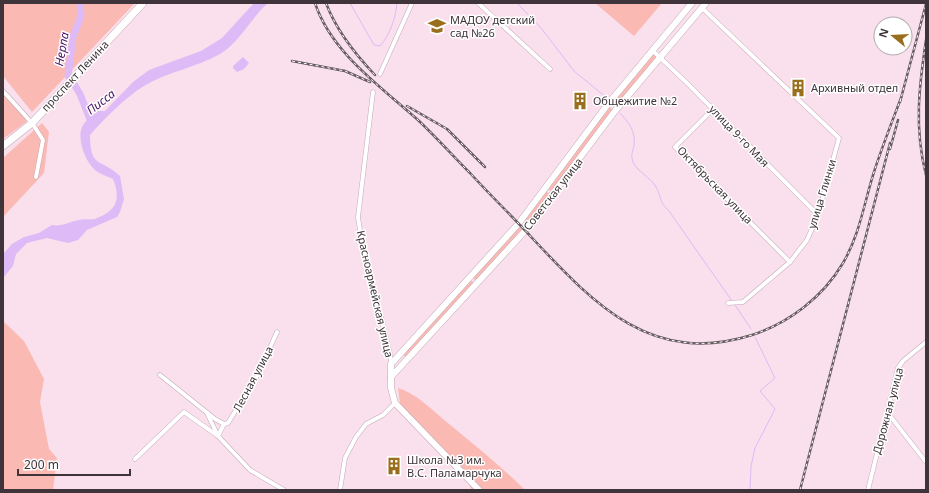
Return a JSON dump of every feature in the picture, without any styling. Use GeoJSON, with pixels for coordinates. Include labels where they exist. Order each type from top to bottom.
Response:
{"type":"FeatureCollection","features":[{"type":"Feature","properties":{"kind":"main road","name":"проспект Ленина"},"geometry":{"type":"LineString","coordinates":[[3,146],[32,123],[143,3]]}},
{"type":"Feature","properties":{"kind":"main road","name":"Советская улица"},"geometry":{"type":"LineString","coordinates":[[391,364],[519,223],[608,104],[692,3]]}},
{"type":"Feature","properties":{"kind":"main road","name":"Советская улица"},"geometry":{"type":"LineString","coordinates":[[391,377],[525,230],[615,111],[704,5]]}},
{"type":"Feature","properties":{"kind":"main road","name":"Красноармейская улица"},"geometry":{"type":"LineString","coordinates":[[391,364],[392,394],[395,403]]}},
{"type":"Feature","properties":{"kind":"main road"},"geometry":{"type":"LineString","coordinates":[[395,403],[479,490]]}},
{"type":"Feature","properties":{"kind":"street"},"geometry":{"type":"LineString","coordinates":[[380,74],[412,3]]}},
{"type":"Feature","properties":{"kind":"street"},"geometry":{"type":"LineString","coordinates":[[478,3],[550,69]]}},
{"type":"Feature","properties":{"kind":"street","name":"улица Глинки"},"geometry":{"type":"LineString","coordinates":[[704,5],[839,138],[818,215],[807,240],[790,262],[743,302],[728,303]]}},
{"type":"Feature","properties":{"kind":"street","name":"улица 9-го Мая"},"geometry":{"type":"LineString","coordinates":[[652,50],[818,215]]}},
{"type":"Feature","properties":{"kind":"street"},"geometry":{"type":"LineString","coordinates":[[3,91],[32,123],[43,140],[36,177]]}},
{"type":"Feature","properties":{"kind":"street","name":"Красноармейская улица"},"geometry":{"type":"LineString","coordinates":[[373,92],[358,217],[361,237],[390,354],[391,364]]}},
{"type":"Feature","properties":{"kind":"street"},"geometry":{"type":"LineString","coordinates":[[608,104],[615,111]]}},
{"type":"Feature","properties":{"kind":"street","name":"Октябрьская улица"},"geometry":{"type":"LineString","coordinates":[[713,109],[675,147],[790,262]]}},
{"type":"Feature","properties":{"kind":"street"},"geometry":{"type":"LineString","coordinates":[[545,189],[552,194]]}},
{"type":"Feature","properties":{"kind":"street","name":"Лесная улица"},"geometry":{"type":"LineString","coordinates":[[218,436],[224,424],[228,423],[236,413],[257,376],[277,332]]}},
{"type":"Feature","properties":{"kind":"street","name":"Дорожная улица"},"geometry":{"type":"LineString","coordinates":[[868,490],[898,368],[903,361],[926,342]]}},
{"type":"Feature","properties":{"kind":"street"},"geometry":{"type":"LineString","coordinates":[[160,375],[206,412],[224,424]]}},
{"type":"Feature","properties":{"kind":"street"},"geometry":{"type":"LineString","coordinates":[[340,490],[345,458],[356,437],[366,424],[383,415],[395,403]]}},
{"type":"Feature","properties":{"kind":"street"},"geometry":{"type":"LineString","coordinates":[[134,460],[184,412],[218,436]]}},
{"type":"Feature","properties":{"kind":"street"},"geometry":{"type":"LineString","coordinates":[[206,412],[218,436],[226,446],[250,470],[284,490]]}},
{"type":"Feature","properties":{"kind":"street"},"geometry":{"type":"LineString","coordinates":[[887,412],[926,462]]}},
{"type":"Feature","properties":{"kind":"street"},"geometry":{"type":"LineString","coordinates":[[884,423],[894,422]]}},
{"type":"Feature","properties":{"kind":"shaded area"},"geometry":{"type":"Polygon","coordinates":[[[3,3],[135,3],[32,112],[3,76],[3,3]]]}},
{"type":"Feature","properties":{"kind":"shaded area"},"geometry":{"type":"Polygon","coordinates":[[[254,3],[268,3],[234,43],[227,49],[211,59],[153,81],[144,86],[130,96],[90,135],[94,158],[120,176],[124,199],[117,217],[87,230],[78,240],[68,243],[47,238],[27,243],[16,254],[13,266],[3,278],[3,254],[12,244],[24,237],[39,233],[52,225],[62,225],[81,219],[95,219],[104,215],[116,203],[117,192],[113,179],[96,171],[86,158],[80,135],[82,127],[86,122],[98,111],[105,111],[133,82],[149,70],[201,51],[222,38],[254,3]]]}},
{"type":"Feature","properties":{"kind":"shaded area"},"geometry":{"type":"Polygon","coordinates":[[[595,3],[662,3],[634,36],[595,3]]]}},
{"type":"Feature","properties":{"kind":"shaded area"},"geometry":{"type":"Polygon","coordinates":[[[652,53],[658,58],[615,109],[610,104],[652,53]]]}},
{"type":"Feature","properties":{"kind":"shaded area"},"geometry":{"type":"Polygon","coordinates":[[[243,57],[249,63],[244,69],[237,72],[233,66],[243,57]]]}},
{"type":"Feature","properties":{"kind":"shaded area"},"geometry":{"type":"Polygon","coordinates":[[[3,90],[25,115],[26,122],[3,139],[3,90]]]}},
{"type":"Feature","properties":{"kind":"shaded area"},"geometry":{"type":"Polygon","coordinates":[[[609,107],[614,110],[552,192],[547,188],[609,107]]]}},
{"type":"Feature","properties":{"kind":"shaded area"},"geometry":{"type":"Polygon","coordinates":[[[42,123],[49,132],[44,173],[3,217],[3,158],[42,123]]]}},
{"type":"Feature","properties":{"kind":"shaded area"},"geometry":{"type":"Polygon","coordinates":[[[545,191],[550,194],[526,225],[522,222],[545,191]]]}},
{"type":"Feature","properties":{"kind":"shaded area"},"geometry":{"type":"Polygon","coordinates":[[[519,225],[522,229],[476,281],[472,277],[519,225]]]}},
{"type":"Feature","properties":{"kind":"shaded area"},"geometry":{"type":"Polygon","coordinates":[[[470,280],[474,283],[406,357],[402,354],[470,280]]]}},
{"type":"Feature","properties":{"kind":"shaded area"},"geometry":{"type":"Polygon","coordinates":[[[3,321],[24,341],[44,379],[40,402],[49,449],[57,458],[53,490],[3,490],[3,321]]]}},
{"type":"Feature","properties":{"kind":"shaded area"},"geometry":{"type":"Polygon","coordinates":[[[398,388],[410,393],[428,406],[525,490],[472,490],[463,474],[401,411],[398,388]]]}},
{"type":"Feature","properties":{"kind":"waterway","name":"Нерпа"},"geometry":{"type":"LineString","coordinates":[[68,76],[73,37],[81,16],[80,3]]}},
{"type":"Feature","properties":{"kind":"waterway"},"geometry":{"type":"LineString","coordinates":[[350,3],[374,45],[380,46],[384,42],[392,26],[397,3]]}},
{"type":"Feature","properties":{"kind":"waterway"},"geometry":{"type":"LineString","coordinates":[[517,3],[541,28],[574,71],[607,98]]}},
{"type":"Feature","properties":{"kind":"waterway","name":"Нерпа"},"geometry":{"type":"LineString","coordinates":[[74,84],[80,94],[91,122]]}},
{"type":"Feature","properties":{"kind":"waterway"},"geometry":{"type":"LineString","coordinates":[[620,113],[629,124],[633,132],[634,146],[632,155],[635,166],[654,183],[663,204],[732,301]]}},
{"type":"Feature","properties":{"kind":"waterway"},"geometry":{"type":"LineString","coordinates":[[735,305],[751,329]]}},
{"type":"Feature","properties":{"kind":"waterway"},"geometry":{"type":"LineString","coordinates":[[750,490],[751,466],[755,448],[775,409],[760,391],[775,378],[755,337]]}},
{"type":"Feature","properties":{"kind":"railway"},"geometry":{"type":"LineString","coordinates":[[315,3],[322,21],[332,37],[358,67],[425,126],[580,287],[604,307],[629,324],[656,336],[685,343],[717,343],[752,335],[766,330],[792,316],[815,298],[826,287],[843,263],[854,241],[870,184],[901,98]]}},
{"type":"Feature","properties":{"kind":"railway"},"geometry":{"type":"LineString","coordinates":[[326,3],[335,23],[347,41],[360,59],[375,75]]}},
{"type":"Feature","properties":{"kind":"railway"},"geometry":{"type":"LineString","coordinates":[[900,102],[926,4]]}},
{"type":"Feature","properties":{"kind":"railway"},"geometry":{"type":"LineString","coordinates":[[926,40],[921,74],[919,108],[920,141],[926,175]]}},
{"type":"Feature","properties":{"kind":"railway"},"geometry":{"type":"LineString","coordinates":[[292,61],[345,71],[370,82]]}},
{"type":"Feature","properties":{"kind":"railway"},"geometry":{"type":"LineString","coordinates":[[407,106],[447,129],[485,167]]}},
{"type":"Feature","properties":{"kind":"railway"},"geometry":{"type":"LineString","coordinates":[[890,149],[898,120]]}},
{"type":"Feature","properties":{"kind":"railway"},"geometry":{"type":"LineString","coordinates":[[800,490],[890,143]]}},
{"type":"Feature","properties":{"kind":"place","name":"МАДОУ детский сад №26"},"geometry":{"type":"Point","coordinates":[437,26]}},
{"type":"Feature","properties":{"kind":"place","name":"Архивный отдел"},"geometry":{"type":"Point","coordinates":[798,88]}},
{"type":"Feature","properties":{"kind":"place","name":"Общежитие №2"},"geometry":{"type":"Point","coordinates":[580,101]}},
{"type":"Feature","properties":{"kind":"place","name":"Школа №3 им. В.С. Паламарчука"},"geometry":{"type":"Point","coordinates":[394,466]}},
{"type":"Feature","properties":{"kind":"water label","name":"Писса"},"geometry":{"type":"Point","coordinates":[101,102]}}]}
